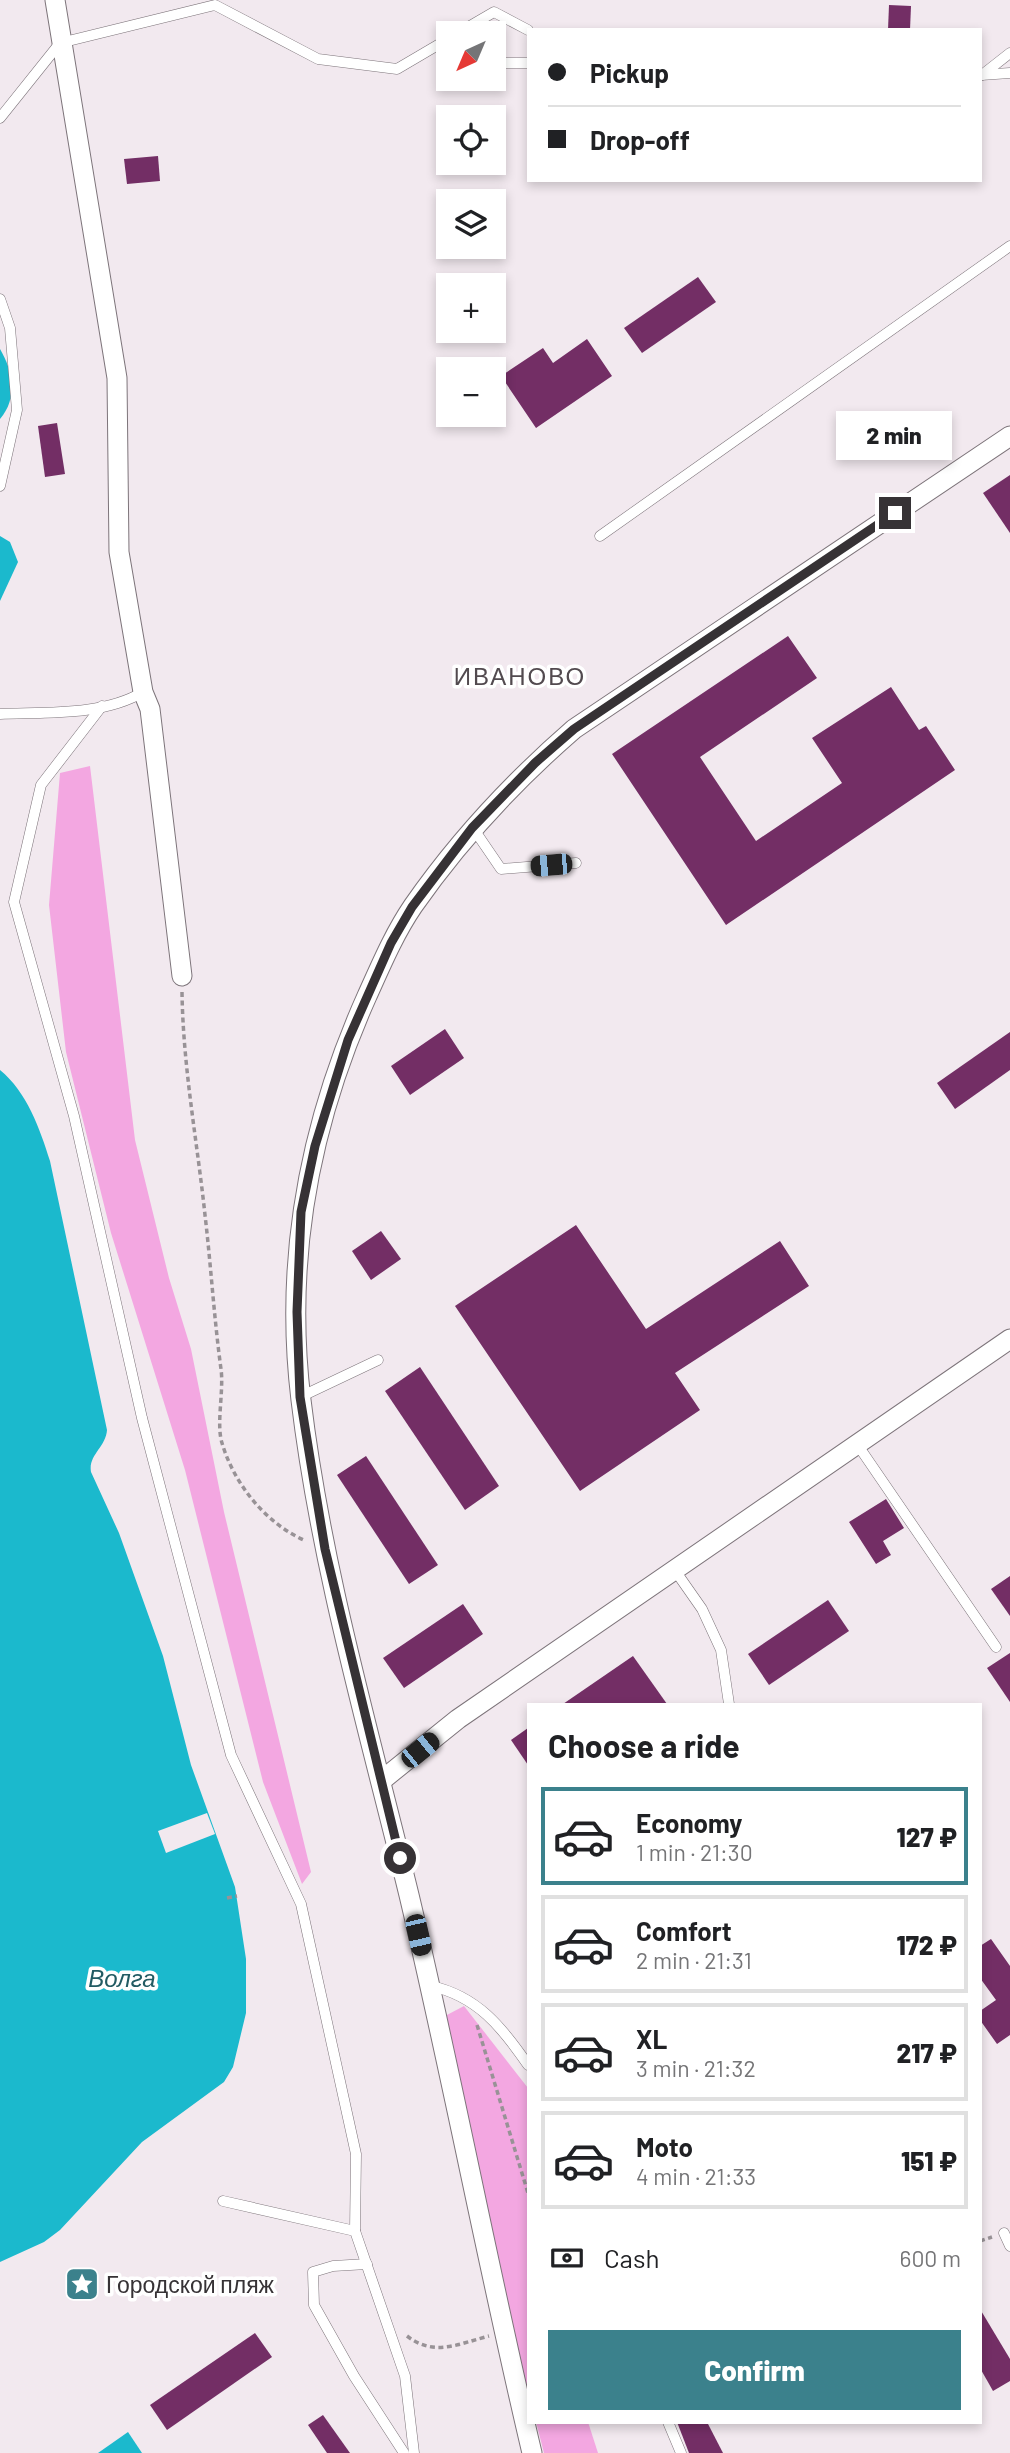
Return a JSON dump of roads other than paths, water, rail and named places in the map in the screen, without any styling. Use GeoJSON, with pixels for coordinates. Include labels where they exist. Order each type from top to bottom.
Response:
{"type":"FeatureCollection","features":[{"type":"Feature","properties":{"kind":"street"},"geometry":{"type":"LineString","coordinates":[[55,0],[117,378],[119,552],[143,692],[150,709],[182,976]]}},
{"type":"Feature","properties":{"kind":"street"},"geometry":{"type":"LineString","coordinates":[[532,2453],[431,1986],[325,1549],[300,1397],[297,1312],[301,1212],[319,1133],[348,1040],[391,943],[412,907],[472,828],[535,763],[574,729],[1010,436]]}},
{"type":"Feature","properties":{"kind":"street"},"geometry":{"type":"LineString","coordinates":[[381,1781],[458,1719],[1010,1339]]}},
{"type":"Feature","properties":{"kind":"lane"},"geometry":{"type":"LineString","coordinates":[[489,0],[494,12],[527,29]]}},
{"type":"Feature","properties":{"kind":"lane"},"geometry":{"type":"LineString","coordinates":[[0,118],[60,43],[215,5],[318,59],[397,69],[436,46]]}},
{"type":"Feature","properties":{"kind":"lane"},"geometry":{"type":"LineString","coordinates":[[479,21],[494,12]]}},
{"type":"Feature","properties":{"kind":"lane"},"geometry":{"type":"LineString","coordinates":[[982,74],[1010,52]]}},
{"type":"Feature","properties":{"kind":"lane"},"geometry":{"type":"LineString","coordinates":[[506,63],[527,62]]}},
{"type":"Feature","properties":{"kind":"lane"},"geometry":{"type":"LineString","coordinates":[[982,75],[1010,73]]}},
{"type":"Feature","properties":{"kind":"lane"},"geometry":{"type":"LineString","coordinates":[[600,536],[1010,246]]}},
{"type":"Feature","properties":{"kind":"lane"},"geometry":{"type":"LineString","coordinates":[[0,299],[10,328],[17,410],[0,486]]}},
{"type":"Feature","properties":{"kind":"lane"},"geometry":{"type":"LineString","coordinates":[[0,714],[102,706],[133,698],[143,692]]}},
{"type":"Feature","properties":{"kind":"lane"},"geometry":{"type":"LineString","coordinates":[[102,706],[41,785],[14,902],[74,1116],[142,1418],[231,1755],[300,1905],[356,2154],[355,2231],[405,2376],[414,2453]]}},
{"type":"Feature","properties":{"kind":"lane"},"geometry":{"type":"LineString","coordinates":[[472,828],[501,869],[576,863]]}},
{"type":"Feature","properties":{"kind":"lane"},"geometry":{"type":"LineString","coordinates":[[300,1397],[378,1360]]}},
{"type":"Feature","properties":{"kind":"lane"},"geometry":{"type":"LineString","coordinates":[[857,1444],[996,1647]]}},
{"type":"Feature","properties":{"kind":"lane"},"geometry":{"type":"LineString","coordinates":[[674,1569],[702,1609],[720,1650],[729,1703]]}},
{"type":"Feature","properties":{"kind":"lane"},"geometry":{"type":"LineString","coordinates":[[431,1986],[470,1999],[496,2022],[527,2064]]}},
{"type":"Feature","properties":{"kind":"lane"},"geometry":{"type":"LineString","coordinates":[[223,2201],[355,2231]]}},
{"type":"Feature","properties":{"kind":"lane"},"geometry":{"type":"LineString","coordinates":[[1004,2233],[1010,2246]]}},
{"type":"Feature","properties":{"kind":"lane"},"geometry":{"type":"LineString","coordinates":[[367,2264],[333,2266],[313,2272],[314,2305],[354,2376],[404,2453]]}},
{"type":"Feature","properties":{"kind":"lane"},"geometry":{"type":"LineString","coordinates":[[669,2424],[681,2453]]}},
{"type":"Feature","properties":{"kind":"water"},"geometry":{"type":"Polygon","coordinates":[[[0,349],[12,384],[6,411],[0,419],[0,349]]]}},
{"type":"Feature","properties":{"kind":"water"},"geometry":{"type":"Polygon","coordinates":[[[0,536],[10,542],[18,562],[0,601],[0,536]]]}},
{"type":"Feature","properties":{"kind":"water","name":"Волга"},"geometry":{"type":"Polygon","coordinates":[[[0,1070],[25,1100],[50,1161],[107,1430],[92,1461],[91,1472],[119,1533],[163,1656],[191,1765],[235,1887],[246,1959],[246,2013],[233,2067],[224,2082],[142,2142],[60,2230],[44,2242],[0,2262],[0,1070]]]}},
{"type":"Feature","properties":{"kind":"water"},"geometry":{"type":"Polygon","coordinates":[[[128,2432],[142,2453],[98,2453],[128,2432]]]}},
{"type":"Feature","properties":{"kind":"place","name":"Городской пляж"},"geometry":{"type":"Point","coordinates":[82,2284]}},
{"type":"Feature","properties":{"kind":"district","name":"ИВАНОВО"},"geometry":{"type":"Point","coordinates":[520,675]}}]}
